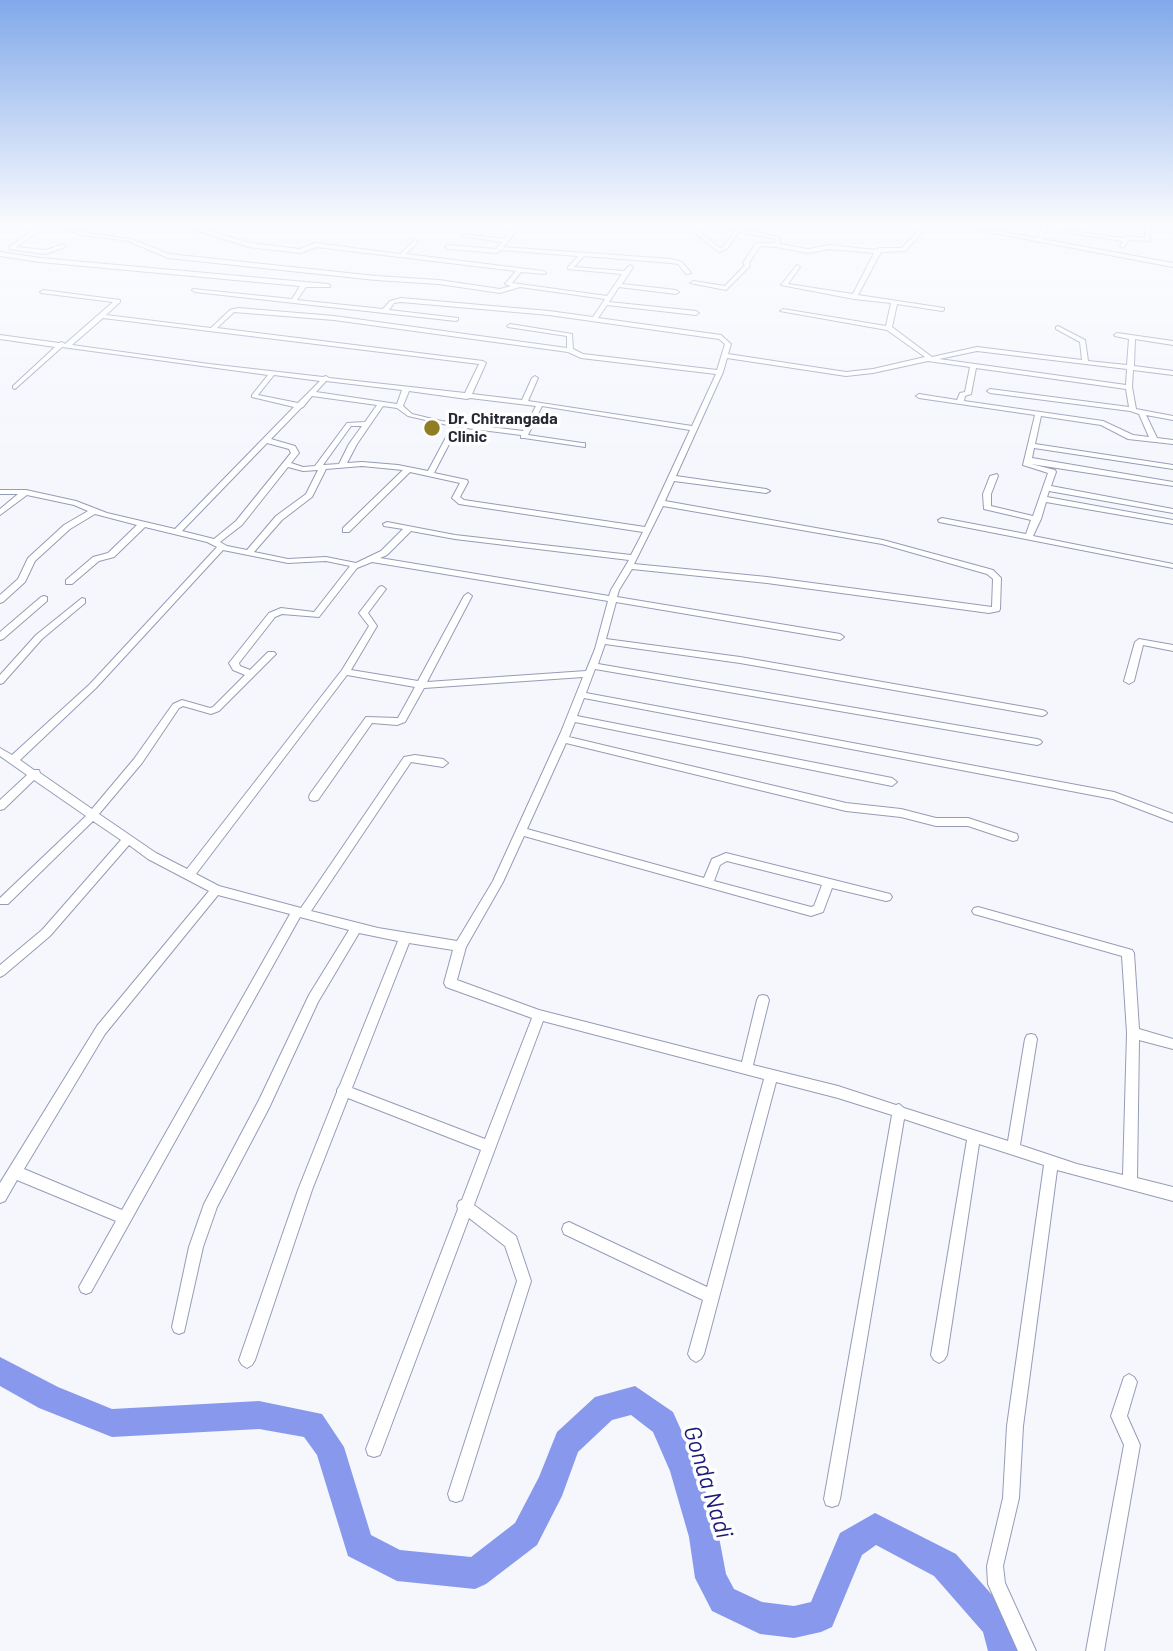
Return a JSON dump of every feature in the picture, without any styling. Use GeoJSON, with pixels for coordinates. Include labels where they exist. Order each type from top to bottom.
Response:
{"type":"FeatureCollection","features":[{"type":"Feature","properties":{"kind":"street"},"geometry":{"type":"LineString","coordinates":[[15,387],[116,303]]}},
{"type":"Feature","properties":{"kind":"street"},"geometry":{"type":"LineString","coordinates":[[325,303],[456,319]]}},
{"type":"Feature","properties":{"kind":"street"},"geometry":{"type":"LineString","coordinates":[[386,309],[391,303]]}},
{"type":"Feature","properties":{"kind":"street"},"geometry":{"type":"LineString","coordinates":[[436,303],[549,313],[728,340],[720,372],[648,530],[612,601],[583,695],[498,882],[460,946],[450,983],[539,1015],[900,1110],[1051,1161],[1173,1194]]}},
{"type":"Feature","properties":{"kind":"street"},"geometry":{"type":"LineString","coordinates":[[594,320],[605,303]]}},
{"type":"Feature","properties":{"kind":"street"},"geometry":{"type":"LineString","coordinates":[[628,303],[696,313]]}},
{"type":"Feature","properties":{"kind":"street"},"geometry":{"type":"LineString","coordinates":[[894,303],[942,309]]}},
{"type":"Feature","properties":{"kind":"street"},"geometry":{"type":"LineString","coordinates":[[889,328],[894,303]]}},
{"type":"Feature","properties":{"kind":"street"},"geometry":{"type":"LineString","coordinates":[[214,328],[232,311],[238,310],[334,318],[570,350],[581,356],[720,372]]}},
{"type":"Feature","properties":{"kind":"street"},"geometry":{"type":"LineString","coordinates":[[783,311],[889,328],[926,358],[1129,387]]}},
{"type":"Feature","properties":{"kind":"street"},"geometry":{"type":"LineString","coordinates":[[103,316],[483,363],[467,397]]}},
{"type":"Feature","properties":{"kind":"street"},"geometry":{"type":"LineString","coordinates":[[510,326],[567,334],[572,338],[570,350]]}},
{"type":"Feature","properties":{"kind":"street"},"geometry":{"type":"LineString","coordinates":[[1058,328],[1083,341],[1085,360]]}},
{"type":"Feature","properties":{"kind":"street"},"geometry":{"type":"LineString","coordinates":[[1117,335],[1173,343]]}},
{"type":"Feature","properties":{"kind":"street"},"geometry":{"type":"LineString","coordinates":[[0,337],[273,373],[540,404],[693,428]]}},
{"type":"Feature","properties":{"kind":"street"},"geometry":{"type":"LineString","coordinates":[[1131,409],[1129,387],[1133,367],[1132,338]]}},
{"type":"Feature","properties":{"kind":"street"},"geometry":{"type":"LineString","coordinates":[[726,356],[846,374],[873,371],[977,349],[1085,360],[1173,373]]}},
{"type":"Feature","properties":{"kind":"street"},"geometry":{"type":"LineString","coordinates":[[960,402],[962,394],[968,394],[973,366]]}},
{"type":"Feature","properties":{"kind":"street"},"geometry":{"type":"LineString","coordinates":[[273,373],[254,397],[301,406]]}},
{"type":"Feature","properties":{"kind":"street"},"geometry":{"type":"LineString","coordinates":[[524,403],[536,378]]}},
{"type":"Feature","properties":{"kind":"street"},"geometry":{"type":"LineString","coordinates":[[177,532],[326,379]]}},
{"type":"Feature","properties":{"kind":"street"},"geometry":{"type":"LineString","coordinates":[[399,406],[406,389]]}},
{"type":"Feature","properties":{"kind":"street"},"geometry":{"type":"LineString","coordinates":[[990,391],[1131,409],[1142,414],[1173,418]]}},
{"type":"Feature","properties":{"kind":"street"},"geometry":{"type":"LineString","coordinates":[[312,394],[399,406],[411,415],[456,425],[524,433]]}},
{"type":"Feature","properties":{"kind":"street"},"geometry":{"type":"LineString","coordinates":[[919,396],[1103,423],[1131,438],[1173,442]]}},
{"type":"Feature","properties":{"kind":"street"},"geometry":{"type":"LineString","coordinates":[[342,465],[381,404]]}},
{"type":"Feature","properties":{"kind":"street"},"geometry":{"type":"LineString","coordinates":[[524,433],[540,404]]}},
{"type":"Feature","properties":{"kind":"street"},"geometry":{"type":"LineString","coordinates":[[1142,414],[1154,440]]}},
{"type":"Feature","properties":{"kind":"street"},"geometry":{"type":"LineString","coordinates":[[1030,535],[1052,471],[1028,466],[1038,415]]}},
{"type":"Feature","properties":{"kind":"street"},"geometry":{"type":"LineString","coordinates":[[249,553],[279,519],[309,495],[320,468],[349,424],[366,424]]}},
{"type":"Feature","properties":{"kind":"street"},"geometry":{"type":"LineString","coordinates":[[430,474],[456,425]]}},
{"type":"Feature","properties":{"kind":"street"},"geometry":{"type":"LineString","coordinates":[[524,433],[526,438],[582,445]]}},
{"type":"Feature","properties":{"kind":"street"},"geometry":{"type":"LineString","coordinates":[[14,759],[93,686],[239,523],[287,464],[295,450],[268,441]]}},
{"type":"Feature","properties":{"kind":"street"},"geometry":{"type":"LineString","coordinates":[[1032,446],[1173,467]]}},
{"type":"Feature","properties":{"kind":"street"},"geometry":{"type":"LineString","coordinates":[[1028,460],[1173,484]]}},
{"type":"Feature","properties":{"kind":"street"},"geometry":{"type":"LineString","coordinates":[[287,464],[303,469],[342,465],[380,465],[409,469],[464,482],[456,498],[462,502],[648,530]]}},
{"type":"Feature","properties":{"kind":"street"},"geometry":{"type":"LineString","coordinates":[[346,530],[409,469]]}},
{"type":"Feature","properties":{"kind":"street"},"geometry":{"type":"LineString","coordinates":[[994,477],[987,494],[987,507],[1037,519]]}},
{"type":"Feature","properties":{"kind":"street"},"geometry":{"type":"LineString","coordinates":[[671,478],[766,491]]}},
{"type":"Feature","properties":{"kind":"street"},"geometry":{"type":"LineString","coordinates":[[1047,488],[1173,511]]}},
{"type":"Feature","properties":{"kind":"street"},"geometry":{"type":"LineString","coordinates":[[0,492],[26,492],[76,503],[249,553],[288,561],[326,559],[356,566]]}},
{"type":"Feature","properties":{"kind":"street"},"geometry":{"type":"LineString","coordinates":[[0,513],[26,492]]}},
{"type":"Feature","properties":{"kind":"street"},"geometry":{"type":"LineString","coordinates":[[1044,499],[1173,522]]}},
{"type":"Feature","properties":{"kind":"street"},"geometry":{"type":"LineString","coordinates":[[387,524],[455,537],[632,562],[996,609],[997,578],[990,572],[883,542],[660,503]]}},
{"type":"Feature","properties":{"kind":"street"},"geometry":{"type":"LineString","coordinates":[[0,600],[22,579],[31,561],[67,527],[94,510]]}},
{"type":"Feature","properties":{"kind":"street"},"geometry":{"type":"LineString","coordinates":[[942,520],[1030,535],[1173,566]]}},
{"type":"Feature","properties":{"kind":"street"},"geometry":{"type":"LineString","coordinates":[[69,582],[96,559],[111,555],[143,524]]}},
{"type":"Feature","properties":{"kind":"street"},"geometry":{"type":"LineString","coordinates":[[251,674],[236,668],[234,663],[272,615],[281,611],[316,615],[356,566],[384,553],[409,528]]}},
{"type":"Feature","properties":{"kind":"street"},"geometry":{"type":"LineString","coordinates":[[372,559],[840,637]]}},
{"type":"Feature","properties":{"kind":"street"},"geometry":{"type":"LineString","coordinates":[[188,876],[345,672],[373,626],[363,613],[382,589]]}},
{"type":"Feature","properties":{"kind":"street"},"geometry":{"type":"LineString","coordinates":[[314,797],[369,719],[400,722],[468,596]]}},
{"type":"Feature","properties":{"kind":"street"},"geometry":{"type":"LineString","coordinates":[[0,637],[44,599]]}},
{"type":"Feature","properties":{"kind":"street"},"geometry":{"type":"LineString","coordinates":[[0,681],[39,638],[82,601]]}},
{"type":"Feature","properties":{"kind":"street"},"geometry":{"type":"LineString","coordinates":[[601,641],[740,660],[1042,713]]}},
{"type":"Feature","properties":{"kind":"street"},"geometry":{"type":"LineString","coordinates":[[1129,681],[1139,642],[1173,648]]}},
{"type":"Feature","properties":{"kind":"street"},"geometry":{"type":"LineString","coordinates":[[4,901],[93,815],[138,761],[178,704],[214,710],[271,654]]}},
{"type":"Feature","properties":{"kind":"street"},"geometry":{"type":"LineString","coordinates":[[345,672],[421,685],[592,670],[1037,742]]}},
{"type":"Feature","properties":{"kind":"street"},"geometry":{"type":"LineString","coordinates":[[583,695],[1114,796],[1173,818]]}},
{"type":"Feature","properties":{"kind":"street"},"geometry":{"type":"LineString","coordinates":[[572,718],[892,782]]}},
{"type":"Feature","properties":{"kind":"street"},"geometry":{"type":"LineString","coordinates":[[563,739],[845,807],[901,813],[936,822],[968,822],[1013,837]]}},
{"type":"Feature","properties":{"kind":"street"},"geometry":{"type":"LineString","coordinates":[[0,751],[128,839],[216,890],[356,928],[460,946]]}},
{"type":"Feature","properties":{"kind":"street"},"geometry":{"type":"LineString","coordinates":[[86,1287],[300,913],[408,759],[443,763]]}},
{"type":"Feature","properties":{"kind":"street"},"geometry":{"type":"LineString","coordinates":[[0,806],[35,773]]}},
{"type":"Feature","properties":{"kind":"street"},"geometry":{"type":"LineString","coordinates":[[522,831],[811,912],[820,909],[828,883]]}},
{"type":"Feature","properties":{"kind":"street"},"geometry":{"type":"LineString","coordinates":[[0,972],[46,933],[128,839]]}},
{"type":"Feature","properties":{"kind":"street"},"geometry":{"type":"LineString","coordinates":[[708,883],[716,862],[726,857],[886,897]]}},
{"type":"Feature","properties":{"kind":"street"},"geometry":{"type":"LineString","coordinates":[[0,1196],[101,1030],[216,890]]}},
{"type":"Feature","properties":{"kind":"street"},"geometry":{"type":"LineString","coordinates":[[978,911],[1126,951],[1129,956],[1133,1033],[1129,1183]]}},
{"type":"Feature","properties":{"kind":"street"},"geometry":{"type":"LineString","coordinates":[[179,1327],[199,1236],[211,1204],[264,1104],[313,999],[356,928]]}},
{"type":"Feature","properties":{"kind":"street"},"geometry":{"type":"LineString","coordinates":[[247,1360],[343,1090],[405,938]]}},
{"type":"Feature","properties":{"kind":"street"},"geometry":{"type":"LineString","coordinates":[[746,1069],[763,1000]]}},
{"type":"Feature","properties":{"kind":"street"},"geometry":{"type":"LineString","coordinates":[[374,1449],[464,1206],[490,1147],[539,1015]]}},
{"type":"Feature","properties":{"kind":"street"},"geometry":{"type":"LineString","coordinates":[[1133,1033],[1173,1044]]}},
{"type":"Feature","properties":{"kind":"street"},"geometry":{"type":"LineString","coordinates":[[1013,1149],[1031,1039]]}},
{"type":"Feature","properties":{"kind":"street"},"geometry":{"type":"LineString","coordinates":[[696,1354],[771,1075]]}},
{"type":"Feature","properties":{"kind":"street"},"geometry":{"type":"LineString","coordinates":[[343,1090],[490,1147]]}},
{"type":"Feature","properties":{"kind":"street"},"geometry":{"type":"LineString","coordinates":[[832,1499],[900,1110]]}},
{"type":"Feature","properties":{"kind":"street"},"geometry":{"type":"LineString","coordinates":[[939,1355],[974,1135]]}},
{"type":"Feature","properties":{"kind":"street"},"geometry":{"type":"LineString","coordinates":[[1027,1651],[1000,1592],[995,1566],[1011,1499],[1015,1426],[1051,1161]]}},
{"type":"Feature","properties":{"kind":"street"},"geometry":{"type":"LineString","coordinates":[[14,1172],[125,1218]]}},
{"type":"Feature","properties":{"kind":"street"},"geometry":{"type":"LineString","coordinates":[[456,1494],[524,1281],[511,1241],[464,1206]]}},
{"type":"Feature","properties":{"kind":"street"},"geometry":{"type":"LineString","coordinates":[[569,1229],[712,1297]]}},
{"type":"Feature","properties":{"kind":"street"},"geometry":{"type":"LineString","coordinates":[[1094,1651],[1132,1445],[1119,1416],[1129,1382]]}},
{"type":"Feature","properties":{"kind":"waterway","name":"Gonda Nadi"},"geometry":{"type":"LineString","coordinates":[[0,1371],[49,1398],[112,1423],[259,1415],[312,1424],[329,1447],[359,1545],[397,1565],[475,1573],[526,1534],[551,1485],[567,1442],[605,1407],[635,1400],[663,1422],[684,1470],[704,1537],[711,1578],[723,1600],[760,1618],[794,1622],[821,1616],[851,1544],[875,1528],[945,1565],[997,1624],[1004,1651]]}},
{"type":"Feature","properties":{"kind":"place","name":"Dr. Chitrangada Clinic"},"geometry":{"type":"Point","coordinates":[432,428]}}]}
